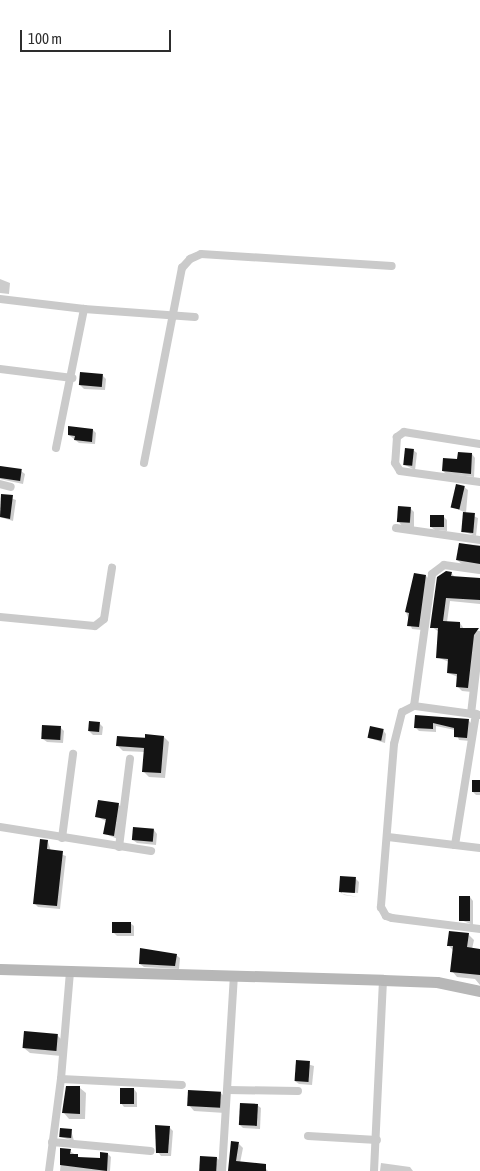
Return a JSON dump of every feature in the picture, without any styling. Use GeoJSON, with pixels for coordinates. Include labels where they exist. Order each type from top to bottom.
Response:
{"type":"FeatureCollection","features":[{"type":"Feature","properties":{"kind":"main road"},"geometry":{"type":"LineString","coordinates":[[0,969],[437,982],[480,991]]}},
{"type":"Feature","properties":{"kind":"street"},"geometry":{"type":"LineString","coordinates":[[144,463],[182,268],[190,259],[201,254],[392,266]]}},
{"type":"Feature","properties":{"kind":"street"},"geometry":{"type":"LineString","coordinates":[[0,299],[84,309],[195,317]]}},
{"type":"Feature","properties":{"kind":"street"},"geometry":{"type":"LineString","coordinates":[[56,448],[72,378],[84,309]]}},
{"type":"Feature","properties":{"kind":"street"},"geometry":{"type":"LineString","coordinates":[[0,369],[72,378]]}},
{"type":"Feature","properties":{"kind":"street"},"geometry":{"type":"LineString","coordinates":[[480,444],[404,432],[398,437],[395,463],[400,470],[480,482]]}},
{"type":"Feature","properties":{"kind":"street"},"geometry":{"type":"LineString","coordinates":[[0,484],[11,487]]}},
{"type":"Feature","properties":{"kind":"street"},"geometry":{"type":"LineString","coordinates":[[396,528],[480,540]]}},
{"type":"Feature","properties":{"kind":"street"},"geometry":{"type":"LineString","coordinates":[[414,706],[432,574],[444,565],[480,570]]}},
{"type":"Feature","properties":{"kind":"street"},"geometry":{"type":"LineString","coordinates":[[0,617],[96,626],[104,619],[112,568]]}},
{"type":"Feature","properties":{"kind":"street"},"geometry":{"type":"LineString","coordinates":[[454,845],[476,714],[480,636]]}},
{"type":"Feature","properties":{"kind":"street"},"geometry":{"type":"LineString","coordinates":[[476,714],[414,706],[407,707],[399,719],[394,744],[382,907],[386,916],[480,929]]}},
{"type":"Feature","properties":{"kind":"street"},"geometry":{"type":"LineString","coordinates":[[62,838],[73,754]]}},
{"type":"Feature","properties":{"kind":"street"},"geometry":{"type":"LineString","coordinates":[[119,847],[130,759]]}},
{"type":"Feature","properties":{"kind":"street"},"geometry":{"type":"LineString","coordinates":[[0,827],[151,851]]}},
{"type":"Feature","properties":{"kind":"street"},"geometry":{"type":"LineString","coordinates":[[388,836],[480,848]]}},
{"type":"Feature","properties":{"kind":"street"},"geometry":{"type":"LineString","coordinates":[[49,1171],[61,1079],[70,972]]}},
{"type":"Feature","properties":{"kind":"street"},"geometry":{"type":"LineString","coordinates":[[222,1171],[234,977]]}},
{"type":"Feature","properties":{"kind":"street"},"geometry":{"type":"LineString","coordinates":[[374,1171],[384,980]]}},
{"type":"Feature","properties":{"kind":"street"},"geometry":{"type":"LineString","coordinates":[[61,1079],[182,1085]]}},
{"type":"Feature","properties":{"kind":"street"},"geometry":{"type":"LineString","coordinates":[[228,1090],[298,1091]]}},
{"type":"Feature","properties":{"kind":"street"},"geometry":{"type":"LineString","coordinates":[[308,1136],[377,1140]]}},
{"type":"Feature","properties":{"kind":"street"},"geometry":{"type":"LineString","coordinates":[[52,1142],[151,1151]]}},
{"type":"Feature","properties":{"kind":"building"},"geometry":{"type":"Polygon","coordinates":[[[80,372],[103,374],[102,387],[79,385],[80,372]]]}},
{"type":"Feature","properties":{"kind":"building"},"geometry":{"type":"Polygon","coordinates":[[[68,426],[93,429],[92,442],[74,440],[75,436],[68,435],[68,426]]]}},
{"type":"Feature","properties":{"kind":"building"},"geometry":{"type":"Polygon","coordinates":[[[405,448],[414,449],[412,466],[403,465],[405,448]]]}},
{"type":"Feature","properties":{"kind":"building"},"geometry":{"type":"Polygon","coordinates":[[[458,452],[472,453],[471,474],[442,471],[443,458],[457,459],[458,452]]]}},
{"type":"Feature","properties":{"kind":"building"},"geometry":{"type":"Polygon","coordinates":[[[0,466],[22,469],[20,481],[0,478],[0,466]]]}},
{"type":"Feature","properties":{"kind":"building"},"geometry":{"type":"Polygon","coordinates":[[[456,484],[465,486],[459,509],[451,507],[456,484]]]}},
{"type":"Feature","properties":{"kind":"building"},"geometry":{"type":"Polygon","coordinates":[[[1,494],[13,495],[10,519],[0,517],[1,494]]]}},
{"type":"Feature","properties":{"kind":"building"},"geometry":{"type":"Polygon","coordinates":[[[398,506],[411,507],[410,523],[397,522],[398,506]]]}},
{"type":"Feature","properties":{"kind":"building"},"geometry":{"type":"Polygon","coordinates":[[[463,512],[475,513],[473,533],[461,532],[463,512]]]}},
{"type":"Feature","properties":{"kind":"building"},"geometry":{"type":"Polygon","coordinates":[[[430,515],[444,515],[444,527],[430,527],[430,515]]]}},
{"type":"Feature","properties":{"kind":"building"},"geometry":{"type":"Polygon","coordinates":[[[459,543],[480,546],[480,564],[456,560],[459,543]]]}},
{"type":"Feature","properties":{"kind":"building"},"geometry":{"type":"Polygon","coordinates":[[[446,571],[452,572],[451,576],[480,578],[480,600],[446,598],[443,621],[460,622],[460,628],[479,628],[474,635],[468,688],[456,687],[457,674],[447,673],[448,659],[436,658],[438,628],[430,628],[437,577],[446,571]]]}},
{"type":"Feature","properties":{"kind":"building"},"geometry":{"type":"Polygon","coordinates":[[[414,573],[426,575],[419,627],[407,626],[409,613],[405,612],[414,573]]]}},
{"type":"Feature","properties":{"kind":"building"},"geometry":{"type":"Polygon","coordinates":[[[415,715],[469,719],[467,738],[454,737],[454,728],[433,723],[433,729],[414,728],[415,715]]]}},
{"type":"Feature","properties":{"kind":"building"},"geometry":{"type":"Polygon","coordinates":[[[89,721],[100,722],[99,732],[88,731],[89,721]]]}},
{"type":"Feature","properties":{"kind":"building"},"geometry":{"type":"Polygon","coordinates":[[[42,725],[61,726],[60,740],[41,739],[42,725]]]}},
{"type":"Feature","properties":{"kind":"building"},"geometry":{"type":"Polygon","coordinates":[[[370,726],[384,729],[381,741],[368,738],[370,726]]]}},
{"type":"Feature","properties":{"kind":"building"},"geometry":{"type":"Polygon","coordinates":[[[145,734],[164,736],[161,773],[142,772],[144,748],[116,746],[117,736],[145,738],[145,734]]]}},
{"type":"Feature","properties":{"kind":"building"},"geometry":{"type":"Polygon","coordinates":[[[472,780],[480,780],[480,792],[472,792],[472,780]]]}},
{"type":"Feature","properties":{"kind":"building"},"geometry":{"type":"Polygon","coordinates":[[[98,800],[119,803],[114,836],[103,834],[106,819],[95,817],[98,800]]]}},
{"type":"Feature","properties":{"kind":"building"},"geometry":{"type":"Polygon","coordinates":[[[133,827],[154,829],[153,842],[132,840],[133,827]]]}},
{"type":"Feature","properties":{"kind":"building"},"geometry":{"type":"Polygon","coordinates":[[[40,839],[48,840],[47,849],[63,851],[57,906],[33,904],[40,839]]]}},
{"type":"Feature","properties":{"kind":"building"},"geometry":{"type":"Polygon","coordinates":[[[340,876],[356,877],[355,893],[339,892],[340,876]]]}},
{"type":"Feature","properties":{"kind":"building"},"geometry":{"type":"Polygon","coordinates":[[[459,896],[470,896],[470,921],[459,921],[459,896]]]}},
{"type":"Feature","properties":{"kind":"building"},"geometry":{"type":"Polygon","coordinates":[[[112,922],[131,922],[131,933],[112,933],[112,922]]]}},
{"type":"Feature","properties":{"kind":"building"},"geometry":{"type":"Polygon","coordinates":[[[449,931],[469,933],[467,947],[480,949],[480,975],[450,972],[453,946],[447,946],[449,931]]]}},
{"type":"Feature","properties":{"kind":"building"},"geometry":{"type":"Polygon","coordinates":[[[140,948],[177,954],[175,966],[139,964],[140,948]]]}},
{"type":"Feature","properties":{"kind":"building"},"geometry":{"type":"Polygon","coordinates":[[[24,1031],[58,1034],[56,1051],[23,1048],[24,1031]]]}},
{"type":"Feature","properties":{"kind":"building"},"geometry":{"type":"Polygon","coordinates":[[[296,1060],[310,1061],[309,1082],[295,1081],[296,1060]]]}},
{"type":"Feature","properties":{"kind":"building"},"geometry":{"type":"Polygon","coordinates":[[[66,1086],[80,1086],[80,1114],[62,1113],[66,1086]]]}},
{"type":"Feature","properties":{"kind":"building"},"geometry":{"type":"Polygon","coordinates":[[[120,1088],[134,1088],[134,1104],[120,1104],[120,1088]]]}},
{"type":"Feature","properties":{"kind":"building"},"geometry":{"type":"Polygon","coordinates":[[[188,1090],[221,1092],[220,1108],[187,1106],[188,1090]]]}},
{"type":"Feature","properties":{"kind":"building"},"geometry":{"type":"Polygon","coordinates":[[[240,1103],[258,1104],[257,1126],[239,1125],[240,1103]]]}},
{"type":"Feature","properties":{"kind":"building"},"geometry":{"type":"Polygon","coordinates":[[[155,1125],[170,1126],[168,1153],[156,1153],[155,1125]]]}},
{"type":"Feature","properties":{"kind":"building"},"geometry":{"type":"Polygon","coordinates":[[[60,1128],[72,1129],[71,1138],[59,1137],[60,1128]]]}},
{"type":"Feature","properties":{"kind":"building"},"geometry":{"type":"Polygon","coordinates":[[[231,1141],[239,1142],[236,1161],[266,1164],[266,1171],[228,1171],[231,1141]]]}},
{"type":"Feature","properties":{"kind":"building"},"geometry":{"type":"Polygon","coordinates":[[[60,1148],[71,1149],[70,1154],[78,1154],[78,1157],[100,1158],[100,1152],[108,1153],[107,1171],[60,1165],[60,1148]]]}},
{"type":"Feature","properties":{"kind":"building"},"geometry":{"type":"Polygon","coordinates":[[[200,1156],[217,1157],[216,1171],[199,1171],[200,1156]]]}}]}
